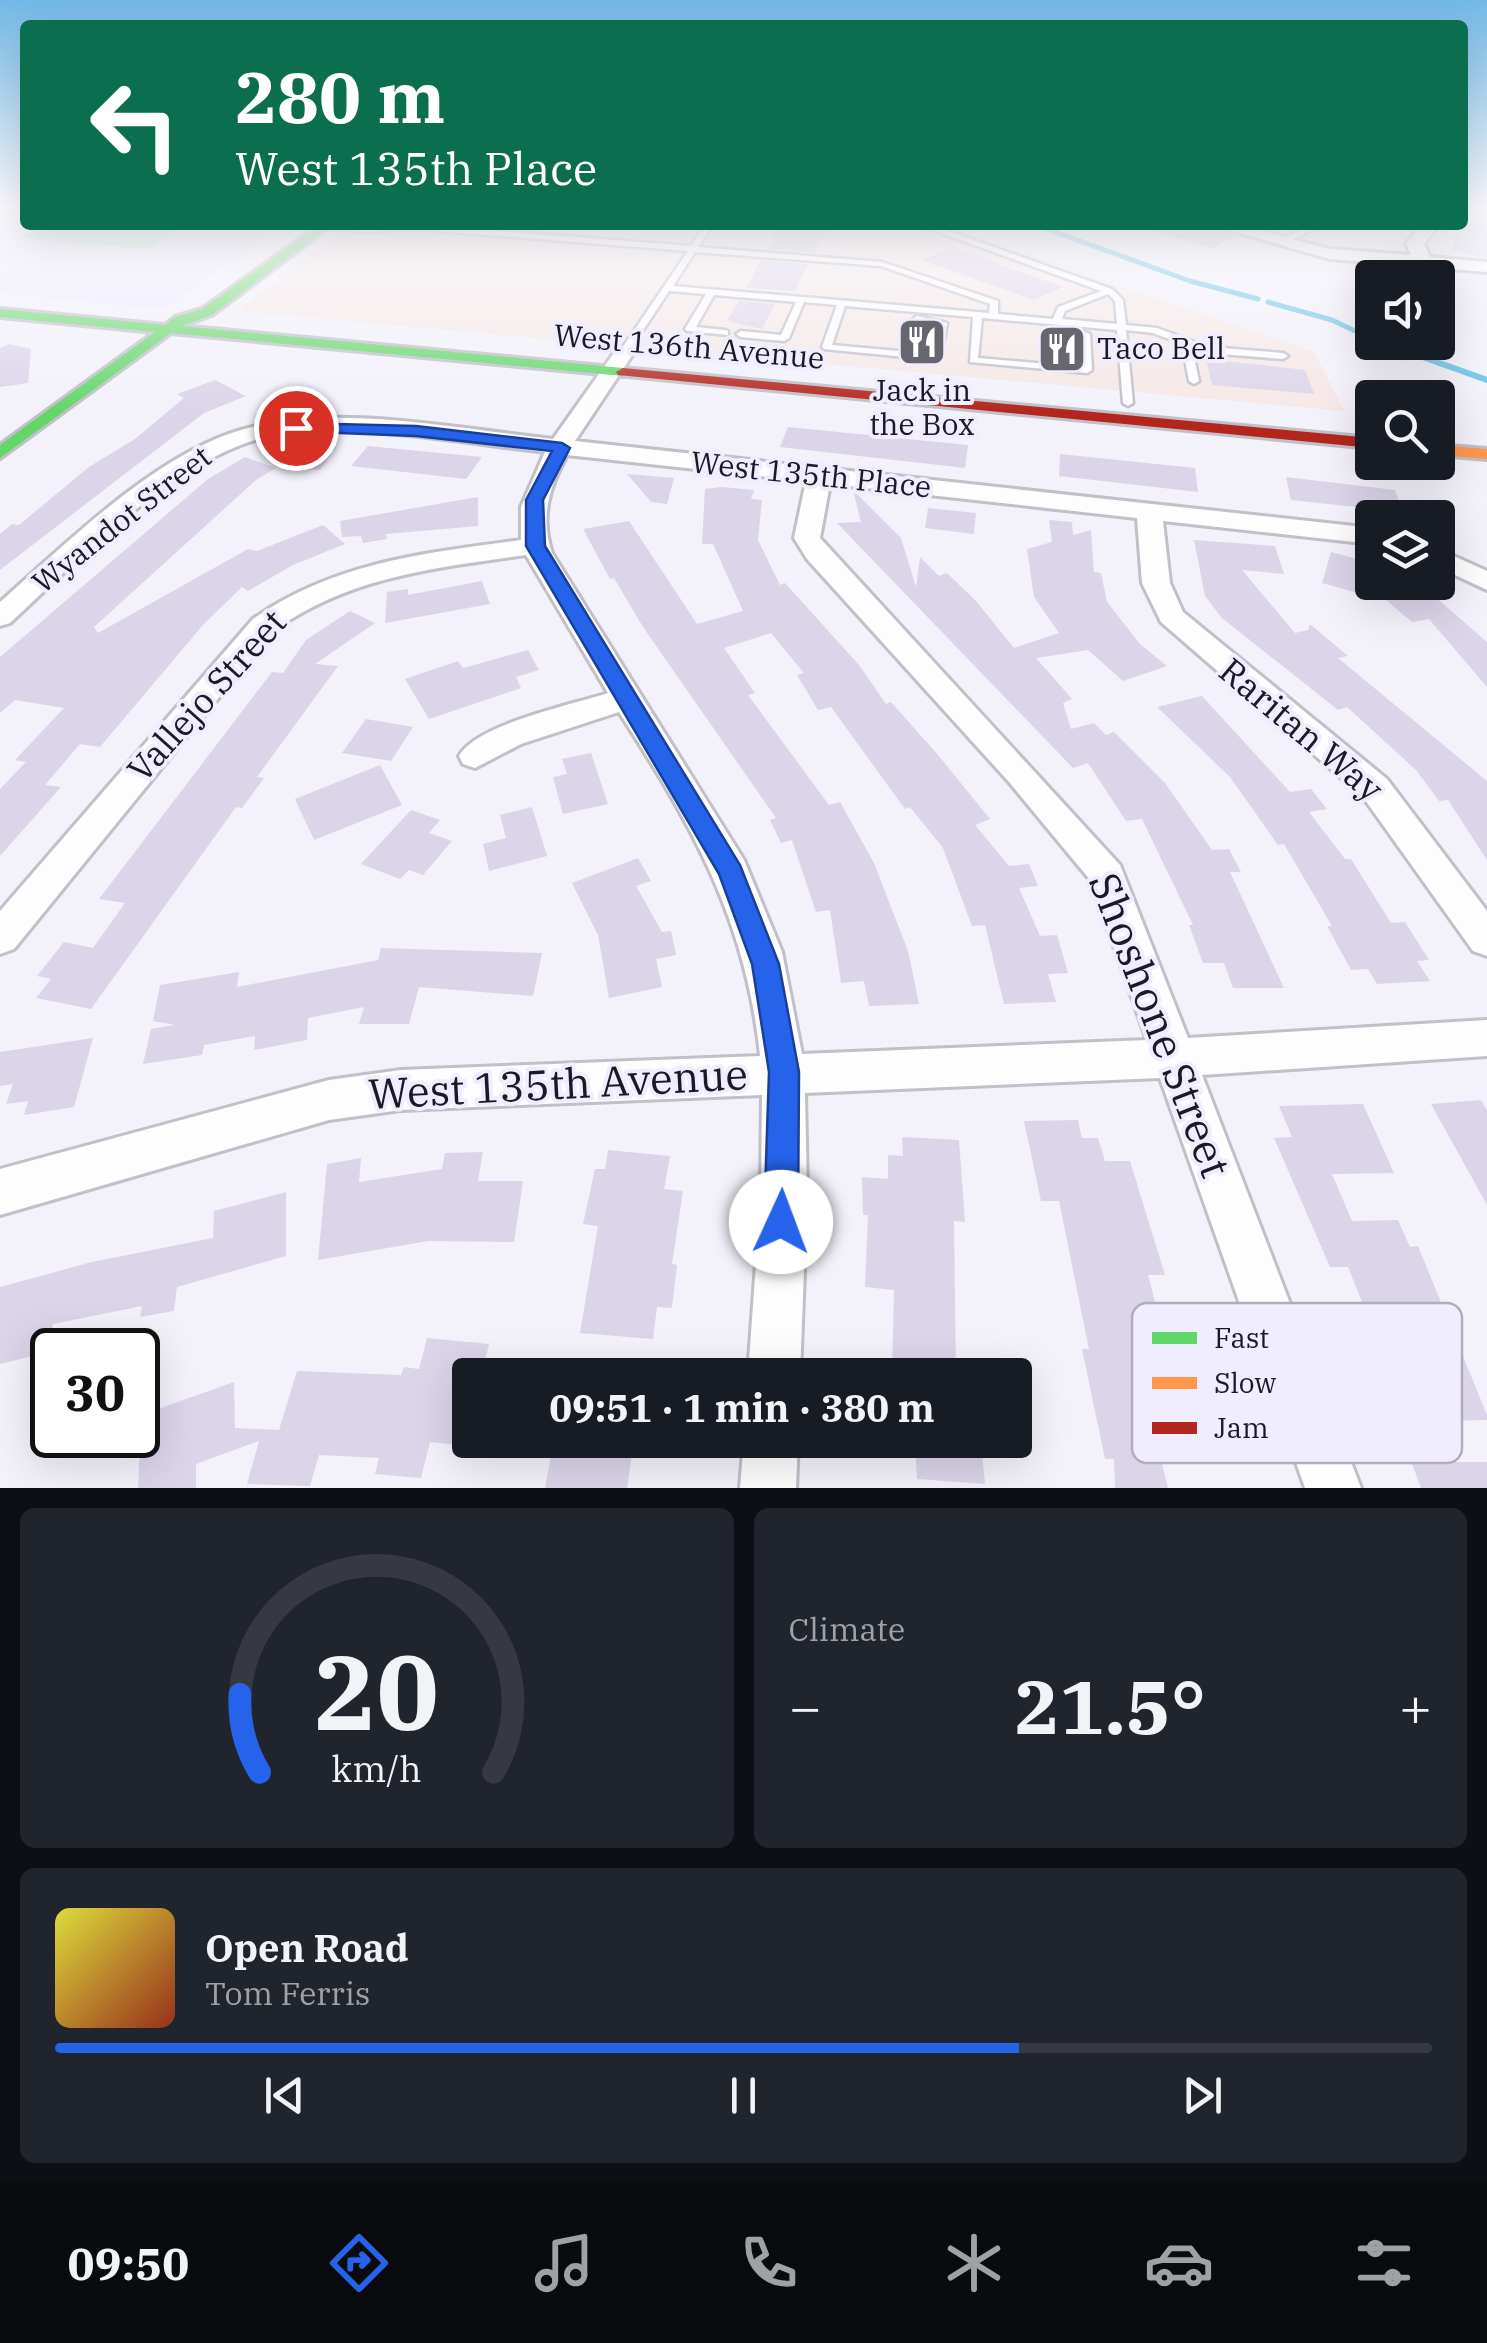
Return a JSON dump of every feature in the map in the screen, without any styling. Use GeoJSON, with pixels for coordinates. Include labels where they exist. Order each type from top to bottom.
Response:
{"type":"FeatureCollection","features":[{"type":"Feature","properties":{"kind":"main road"},"geometry":{"type":"LineString","coordinates":[[0,453],[174,325],[206,312],[254,273]]}},
{"type":"Feature","properties":{"kind":"main road","name":"West 136th Avenue"},"geometry":{"type":"LineString","coordinates":[[0,302],[174,325]]}},
{"type":"Feature","properties":{"kind":"main road","name":"West 136th Avenue"},"geometry":{"type":"LineString","coordinates":[[0,313],[1128,402],[1355,424]]}},
{"type":"Feature","properties":{"kind":"main road","name":"West 136th Avenue"},"geometry":{"type":"LineString","coordinates":[[618,362],[1355,441]]}},
{"type":"Feature","properties":{"kind":"main road"},"geometry":{"type":"LineString","coordinates":[[1455,434],[1487,437]]}},
{"type":"Feature","properties":{"kind":"main road"},"geometry":{"type":"LineString","coordinates":[[1455,451],[1487,454]]}},
{"type":"Feature","properties":{"kind":"street"},"geometry":{"type":"LineString","coordinates":[[618,362],[562,448],[534,500],[536,546],[742,895],[765,964],[784,1072],[775,1358]]}},
{"type":"Feature","properties":{"kind":"street","name":"West 135th Place"},"geometry":{"type":"LineString","coordinates":[[249,434],[296,428],[369,428],[1355,534]]}},
{"type":"Feature","properties":{"kind":"street","name":"Wyandot Street"},"geometry":{"type":"LineString","coordinates":[[0,617],[187,465],[249,434]]}},
{"type":"Feature","properties":{"kind":"street","name":"Shoshone Street"},"geometry":{"type":"LineString","coordinates":[[819,476],[808,521],[809,543],[1096,858],[1124,915],[1265,1303]]}},
{"type":"Feature","properties":{"kind":"street","name":"Raritan Way"},"geometry":{"type":"LineString","coordinates":[[1149,510],[1156,583],[1170,616],[1375,788],[1487,940]]}},
{"type":"Feature","properties":{"kind":"street","name":"Vallejo Street"},"geometry":{"type":"LineString","coordinates":[[0,938],[263,626],[286,606],[354,576],[536,546]]}},
{"type":"Feature","properties":{"kind":"street"},"geometry":{"type":"LineString","coordinates":[[1455,566],[1487,582]]}},
{"type":"Feature","properties":{"kind":"street"},"geometry":{"type":"LineString","coordinates":[[475,756],[510,736],[624,699]]}},
{"type":"Feature","properties":{"kind":"street","name":"West 135th Avenue"},"geometry":{"type":"LineString","coordinates":[[0,1192],[364,1094],[784,1072],[1175,1058],[1487,1038]]}},
{"type":"Feature","properties":{"kind":"street"},"geometry":{"type":"LineString","coordinates":[[768,1488],[769,1458]]}},
{"type":"Feature","properties":{"kind":"street","name":"Shoshone Street"},"geometry":{"type":"LineString","coordinates":[[1324,1463],[1333,1488]]}},
{"type":"Feature","properties":{"kind":"lane"},"geometry":{"type":"LineString","coordinates":[[618,362],[677,273]]}},
{"type":"Feature","properties":{"kind":"lane"},"geometry":{"type":"LineString","coordinates":[[918,273],[996,303],[993,316]]}},
{"type":"Feature","properties":{"kind":"lane"},"geometry":{"type":"LineString","coordinates":[[1060,273],[1109,291],[1119,300],[1128,402]]}},
{"type":"Feature","properties":{"kind":"lane"},"geometry":{"type":"LineString","coordinates":[[668,288],[1168,332],[1208,350],[1283,356]]}},
{"type":"Feature","properties":{"kind":"lane"},"geometry":{"type":"LineString","coordinates":[[1057,321],[1062,308],[1109,291]]}},
{"type":"Feature","properties":{"kind":"lane"},"geometry":{"type":"LineString","coordinates":[[711,292],[690,329],[726,333]]}},
{"type":"Feature","properties":{"kind":"lane"},"geometry":{"type":"LineString","coordinates":[[740,334],[784,338],[801,300]]}},
{"type":"Feature","properties":{"kind":"lane"},"geometry":{"type":"LineString","coordinates":[[842,303],[827,347],[936,357],[942,324],[886,316],[888,307]]}},
{"type":"Feature","properties":{"kind":"lane"},"geometry":{"type":"LineString","coordinates":[[978,314],[973,360],[1087,370],[1085,334],[1028,327],[1028,319]]}},
{"type":"Feature","properties":{"kind":"lane"},"geometry":{"type":"LineString","coordinates":[[1186,340],[1194,381]]}},
{"type":"Feature","properties":{"kind":"shaded area"},"geometry":{"type":"Polygon","coordinates":[[[0,273],[214,273],[163,309],[0,293],[0,273]]]}},
{"type":"Feature","properties":{"kind":"shaded area"},"geometry":{"type":"Polygon","coordinates":[[[286,273],[1084,273],[1315,352],[1344,411],[237,311],[286,273]]]}},
{"type":"Feature","properties":{"kind":"building"},"geometry":{"type":"Polygon","coordinates":[[[754,273],[803,273],[795,291],[746,288],[754,273]]]}},
{"type":"Feature","properties":{"kind":"building"},"geometry":{"type":"Polygon","coordinates":[[[959,273],[1025,273],[1063,287],[1033,300],[959,273]]]}},
{"type":"Feature","properties":{"kind":"building"},"geometry":{"type":"Polygon","coordinates":[[[739,301],[775,304],[762,329],[727,321],[739,301]]]}},
{"type":"Feature","properties":{"kind":"building","name":"Taco Bell"},"geometry":{"type":"Polygon","coordinates":[[[1051,335],[1076,339],[1076,363],[1049,360],[1051,335]]]}},
{"type":"Feature","properties":{"kind":"building"},"geometry":{"type":"Polygon","coordinates":[[[9,344],[31,349],[28,383],[0,387],[0,348],[9,344]]]}},
{"type":"Feature","properties":{"kind":"building"},"geometry":{"type":"Polygon","coordinates":[[[1206,359],[1305,370],[1314,394],[1212,385],[1206,359]]]}},
{"type":"Feature","properties":{"kind":"building"},"geometry":{"type":"Polygon","coordinates":[[[215,380],[246,396],[204,413],[0,570],[0,534],[12,524],[19,525],[89,467],[135,439],[184,398],[177,394],[215,380]]]}},
{"type":"Feature","properties":{"kind":"building"},"geometry":{"type":"Polygon","coordinates":[[[788,427],[968,445],[965,468],[780,447],[788,427]]]}},
{"type":"Feature","properties":{"kind":"building"},"geometry":{"type":"Polygon","coordinates":[[[299,446],[336,447],[320,470],[282,468],[299,446]]]}},
{"type":"Feature","properties":{"kind":"building"},"geometry":{"type":"Polygon","coordinates":[[[368,446],[482,457],[466,479],[351,466],[368,446]]]}},
{"type":"Feature","properties":{"kind":"building"},"geometry":{"type":"Polygon","coordinates":[[[1060,454],[1195,468],[1198,492],[1059,476],[1060,454]]]}},
{"type":"Feature","properties":{"kind":"building"},"geometry":{"type":"Polygon","coordinates":[[[245,457],[276,468],[256,480],[94,627],[98,633],[248,549],[257,551],[323,525],[345,544],[293,565],[248,591],[242,587],[203,625],[100,747],[80,744],[45,785],[61,787],[0,856],[0,789],[26,762],[15,760],[64,708],[15,700],[0,713],[0,657],[208,479],[245,457]]]}},
{"type":"Feature","properties":{"kind":"building"},"geometry":{"type":"Polygon","coordinates":[[[627,474],[674,478],[667,504],[651,502],[627,474]]]}},
{"type":"Feature","properties":{"kind":"building"},"geometry":{"type":"Polygon","coordinates":[[[1286,477],[1395,490],[1399,500],[1355,500],[1355,507],[1291,500],[1286,477]]]}},
{"type":"Feature","properties":{"kind":"building"},"geometry":{"type":"Polygon","coordinates":[[[705,489],[754,490],[751,499],[762,500],[758,540],[780,585],[785,583],[859,665],[886,704],[891,702],[938,755],[990,819],[975,825],[1009,866],[1029,864],[1038,886],[1019,888],[1040,936],[1057,935],[1068,973],[1048,974],[1056,1002],[1004,1004],[985,925],[972,926],[943,848],[910,807],[905,809],[831,707],[818,710],[797,675],[804,673],[771,633],[724,648],[755,693],[748,695],[829,805],[840,802],[874,863],[908,951],[919,1004],[869,1006],[864,981],[841,983],[830,910],[816,912],[792,840],[781,843],[770,820],[776,818],[643,627],[614,578],[610,579],[583,529],[629,521],[697,624],[743,611],[713,544],[702,544],[705,489]]]}},
{"type":"Feature","properties":{"kind":"building"},"geometry":{"type":"Polygon","coordinates":[[[853,490],[901,538],[916,587],[920,557],[939,576],[947,573],[976,601],[1014,648],[1059,633],[1034,597],[1027,549],[1052,542],[1049,520],[1072,522],[1073,535],[1091,530],[1094,572],[1101,573],[1107,602],[1140,644],[1167,666],[1123,681],[1088,650],[1036,658],[1072,699],[1063,703],[1071,729],[1094,723],[1106,735],[1114,732],[1165,783],[1212,850],[1229,849],[1241,872],[1230,872],[1284,988],[1233,988],[1224,963],[1203,963],[1189,925],[1193,925],[1142,819],[1126,821],[1088,763],[1073,768],[837,523],[861,522],[853,490]]]}},
{"type":"Feature","properties":{"kind":"building"},"geometry":{"type":"Polygon","coordinates":[[[478,497],[478,526],[386,534],[387,539],[363,543],[361,536],[342,537],[340,521],[478,497]]]}},
{"type":"Feature","properties":{"kind":"building"},"geometry":{"type":"Polygon","coordinates":[[[928,508],[976,513],[974,534],[925,528],[928,508]]]}},
{"type":"Feature","properties":{"kind":"building"},"geometry":{"type":"Polygon","coordinates":[[[1194,540],[1275,546],[1284,574],[1242,570],[1295,633],[1308,630],[1310,624],[1348,656],[1338,658],[1487,781],[1487,860],[1448,800],[1439,801],[1416,770],[1347,707],[1338,710],[1222,618],[1205,596],[1194,540]]]}},
{"type":"Feature","properties":{"kind":"building"},"geometry":{"type":"Polygon","coordinates":[[[1331,552],[1355,558],[1355,592],[1322,583],[1331,552]]]}},
{"type":"Feature","properties":{"kind":"building"},"geometry":{"type":"Polygon","coordinates":[[[482,581],[490,604],[385,623],[387,592],[408,589],[408,595],[482,581]]]}},
{"type":"Feature","properties":{"kind":"building"},"geometry":{"type":"Polygon","coordinates":[[[1386,600],[1439,600],[1487,642],[1487,687],[1429,619],[1412,622],[1386,600]]]}},
{"type":"Feature","properties":{"kind":"building"},"geometry":{"type":"Polygon","coordinates":[[[350,611],[375,623],[315,664],[338,666],[257,777],[264,778],[242,808],[236,807],[91,1009],[36,998],[51,979],[37,976],[64,942],[93,948],[125,903],[99,899],[272,672],[283,673],[306,640],[350,611]]]}},
{"type":"Feature","properties":{"kind":"building"},"geometry":{"type":"Polygon","coordinates":[[[528,650],[539,670],[516,677],[521,688],[429,719],[405,679],[458,661],[463,668],[528,650]]]}},
{"type":"Feature","properties":{"kind":"building"},"geometry":{"type":"Polygon","coordinates":[[[1202,696],[1290,792],[1311,789],[1327,809],[1309,812],[1345,859],[1351,859],[1391,923],[1405,922],[1429,960],[1417,961],[1430,981],[1377,984],[1368,969],[1351,970],[1327,926],[1332,926],[1284,844],[1278,845],[1230,777],[1157,707],[1202,696]]]}},
{"type":"Feature","properties":{"kind":"building"},"geometry":{"type":"Polygon","coordinates":[[[366,719],[413,727],[391,761],[342,753],[366,719]]]}},
{"type":"Feature","properties":{"kind":"building"},"geometry":{"type":"Polygon","coordinates":[[[591,753],[608,804],[563,814],[553,777],[567,774],[562,759],[591,753]]]}},
{"type":"Feature","properties":{"kind":"building"},"geometry":{"type":"Polygon","coordinates":[[[380,765],[402,805],[314,840],[295,799],[380,765]]]}},
{"type":"Feature","properties":{"kind":"building"},"geometry":{"type":"Polygon","coordinates":[[[532,807],[547,856],[489,871],[483,844],[506,838],[500,815],[532,807]]]}},
{"type":"Feature","properties":{"kind":"building"},"geometry":{"type":"Polygon","coordinates":[[[411,810],[440,820],[429,833],[452,841],[423,875],[409,870],[400,879],[361,864],[411,810]]]}},
{"type":"Feature","properties":{"kind":"building"},"geometry":{"type":"Polygon","coordinates":[[[638,858],[651,881],[636,886],[662,932],[671,931],[676,955],[656,959],[662,987],[609,998],[598,935],[572,883],[638,858]]]}},
{"type":"Feature","properties":{"kind":"building"},"geometry":{"type":"Polygon","coordinates":[[[381,948],[542,953],[533,996],[419,987],[409,1024],[359,1024],[364,1007],[308,1018],[307,1040],[254,1050],[255,1036],[204,1045],[202,1055],[143,1064],[151,1029],[175,1025],[153,1021],[160,985],[239,972],[237,987],[378,960],[381,948]]]}},
{"type":"Feature","properties":{"kind":"building"},"geometry":{"type":"Polygon","coordinates":[[[93,1038],[74,1107],[24,1115],[28,1101],[6,1104],[13,1084],[0,1086],[0,1052],[93,1038]]]}},
{"type":"Feature","properties":{"kind":"building"},"geometry":{"type":"Polygon","coordinates":[[[1481,1100],[1487,1111],[1487,1205],[1431,1104],[1481,1100]]]}},
{"type":"Feature","properties":{"kind":"building"},"geometry":{"type":"Polygon","coordinates":[[[1363,1104],[1394,1173],[1332,1174],[1352,1221],[1398,1220],[1410,1247],[1418,1246],[1441,1303],[1362,1303],[1348,1267],[1330,1267],[1274,1138],[1292,1137],[1279,1106],[1363,1104]]]}},
{"type":"Feature","properties":{"kind":"building"},"geometry":{"type":"Polygon","coordinates":[[[1078,1120],[1082,1138],[1098,1138],[1105,1161],[1130,1161],[1165,1275],[1148,1275],[1155,1303],[1132,1303],[1132,1463],[1162,1463],[1168,1488],[1115,1488],[1114,1459],[1105,1459],[1082,1349],[1089,1349],[1059,1201],[1041,1201],[1024,1121],[1078,1120]]]}},
{"type":"Feature","properties":{"kind":"building"},"geometry":{"type":"Polygon","coordinates":[[[902,1137],[959,1140],[965,1222],[954,1221],[956,1358],[892,1358],[894,1290],[865,1287],[868,1215],[863,1215],[862,1177],[888,1179],[888,1155],[903,1156],[902,1137]]]}},
{"type":"Feature","properties":{"kind":"building"},"geometry":{"type":"Polygon","coordinates":[[[608,1150],[670,1156],[664,1189],[683,1191],[672,1264],[677,1265],[672,1308],[657,1307],[653,1339],[580,1333],[598,1226],[583,1224],[595,1169],[605,1169],[608,1150]]]}},
{"type":"Feature","properties":{"kind":"building"},"geometry":{"type":"Polygon","coordinates":[[[483,1152],[478,1181],[523,1181],[514,1242],[428,1241],[318,1260],[327,1164],[361,1158],[359,1182],[442,1169],[445,1153],[483,1152]]]}},
{"type":"Feature","properties":{"kind":"building"},"geometry":{"type":"Polygon","coordinates":[[[286,1192],[286,1256],[177,1287],[174,1311],[140,1317],[142,1306],[53,1324],[52,1328],[30,1328],[30,1357],[0,1364],[0,1287],[92,1262],[213,1238],[214,1211],[286,1192]]]}},
{"type":"Feature","properties":{"kind":"building"},"geometry":{"type":"Polygon","coordinates":[[[427,1338],[489,1344],[486,1358],[452,1358],[452,1444],[430,1442],[421,1478],[375,1474],[379,1458],[319,1455],[310,1486],[247,1484],[259,1441],[196,1464],[196,1488],[138,1488],[139,1458],[160,1458],[160,1408],[234,1382],[235,1428],[279,1430],[297,1371],[401,1375],[404,1367],[419,1369],[427,1338]]]}},
{"type":"Feature","properties":{"kind":"building"},"geometry":{"type":"Polygon","coordinates":[[[1462,1354],[1487,1415],[1487,1420],[1462,1421],[1462,1354]]]}},
{"type":"Feature","properties":{"kind":"building"},"geometry":{"type":"Polygon","coordinates":[[[551,1458],[631,1458],[627,1488],[545,1488],[551,1458]]]}},
{"type":"Feature","properties":{"kind":"building"},"geometry":{"type":"Polygon","coordinates":[[[916,1458],[983,1458],[985,1484],[917,1479],[916,1458]]]}},
{"type":"Feature","properties":{"kind":"building"},"geometry":{"type":"Polygon","coordinates":[[[1487,1462],[1487,1488],[1421,1488],[1412,1463],[1487,1462]]]}},
{"type":"Feature","properties":{"kind":"waterway"},"geometry":{"type":"LineString","coordinates":[[1169,273],[1258,299]]}},
{"type":"Feature","properties":{"kind":"waterway"},"geometry":{"type":"LineString","coordinates":[[1268,302],[1332,320],[1355,331]]}},
{"type":"Feature","properties":{"kind":"waterway"},"geometry":{"type":"LineString","coordinates":[[1431,360],[1487,380]]}},
{"type":"Feature","properties":{"kind":"traffic: fast"},"geometry":{"type":"LineString","coordinates":[[0,453],[180,320],[207,312],[260,273]]}},
{"type":"Feature","properties":{"kind":"traffic: fast"},"geometry":{"type":"LineString","coordinates":[[0,313],[623,372]]}},
{"type":"Feature","properties":{"kind":"traffic: slow"},"geometry":{"type":"LineString","coordinates":[[1455,451],[1487,454]]}},
{"type":"Feature","properties":{"kind":"traffic: jam"},"geometry":{"type":"LineString","coordinates":[[623,372],[1355,441]]}},
{"type":"Feature","properties":{"kind":"place","name":"Jack in the Box"},"geometry":{"type":"Point","coordinates":[922,342]}},
{"type":"Feature","properties":{"kind":"place","name":"Taco Bell"},"geometry":{"type":"Point","coordinates":[1062,349]}},
{"type":"Feature","properties":{"kind":"route"},"geometry":{"type":"LineString","coordinates":[[296,428],[416,431],[562,448],[534,500],[532,527],[536,546],[574,616],[731,872],[765,964],[784,1072],[781,1222]]}}]}
